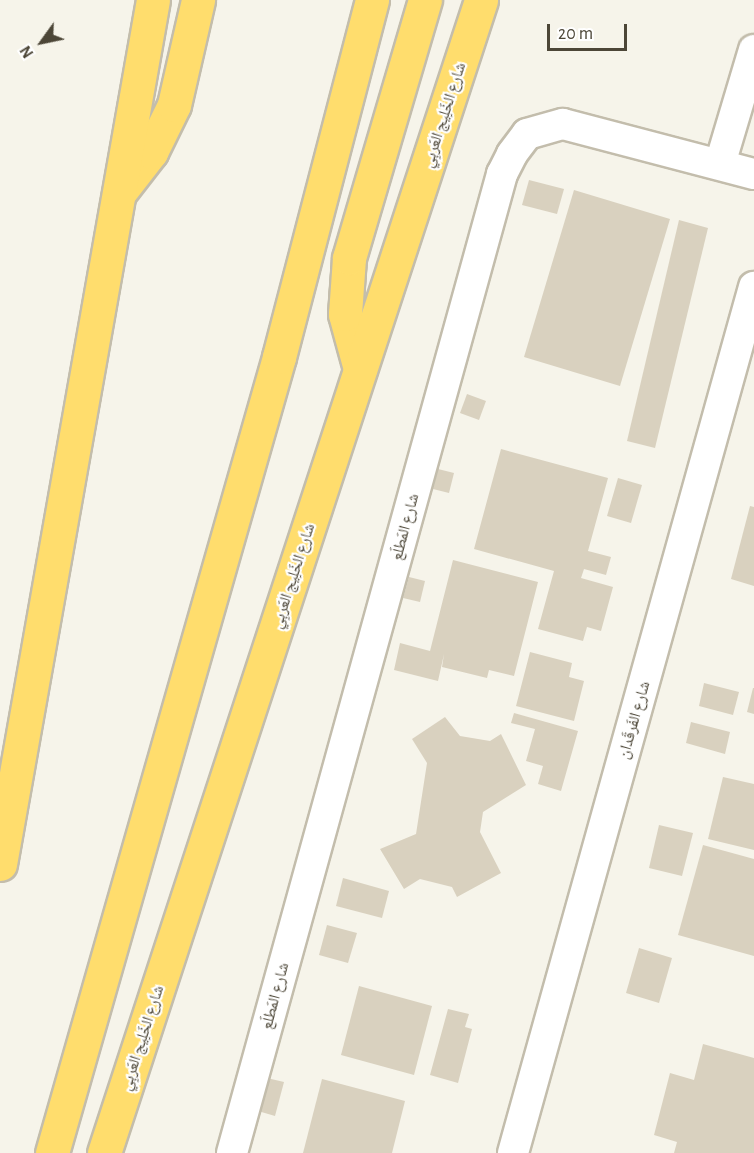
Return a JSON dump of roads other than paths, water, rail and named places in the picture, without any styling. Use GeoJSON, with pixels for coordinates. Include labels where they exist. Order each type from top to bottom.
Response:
{"type":"FeatureCollection","features":[{"type":"Feature","properties":{"kind":"highway"},"geometry":{"type":"LineString","coordinates":[[0,864],[153,0]]}},
{"type":"Feature","properties":{"kind":"highway"},"geometry":{"type":"LineString","coordinates":[[118,194],[151,152],[171,113],[198,0]]}},
{"type":"Feature","properties":{"kind":"highway"},"geometry":{"type":"LineString","coordinates":[[52,1153],[279,357],[372,0]]}},
{"type":"Feature","properties":{"kind":"highway"},"geometry":{"type":"LineString","coordinates":[[360,369],[345,314],[349,258],[425,0]]}},
{"type":"Feature","properties":{"kind":"highway","name":"شارع الخَلِيج العَربِي"},"geometry":{"type":"LineString","coordinates":[[104,1153],[481,0]]}},
{"type":"Feature","properties":{"kind":"street"},"geometry":{"type":"LineString","coordinates":[[720,164],[754,50]]}},
{"type":"Feature","properties":{"kind":"street","name":"شارع المَطلَع"},"geometry":{"type":"LineString","coordinates":[[232,1153],[507,164],[527,134],[563,124],[754,174]]}},
{"type":"Feature","properties":{"kind":"street","name":"شارع الفَرقَدان"},"geometry":{"type":"LineString","coordinates":[[513,1153],[754,287]]}}]}
